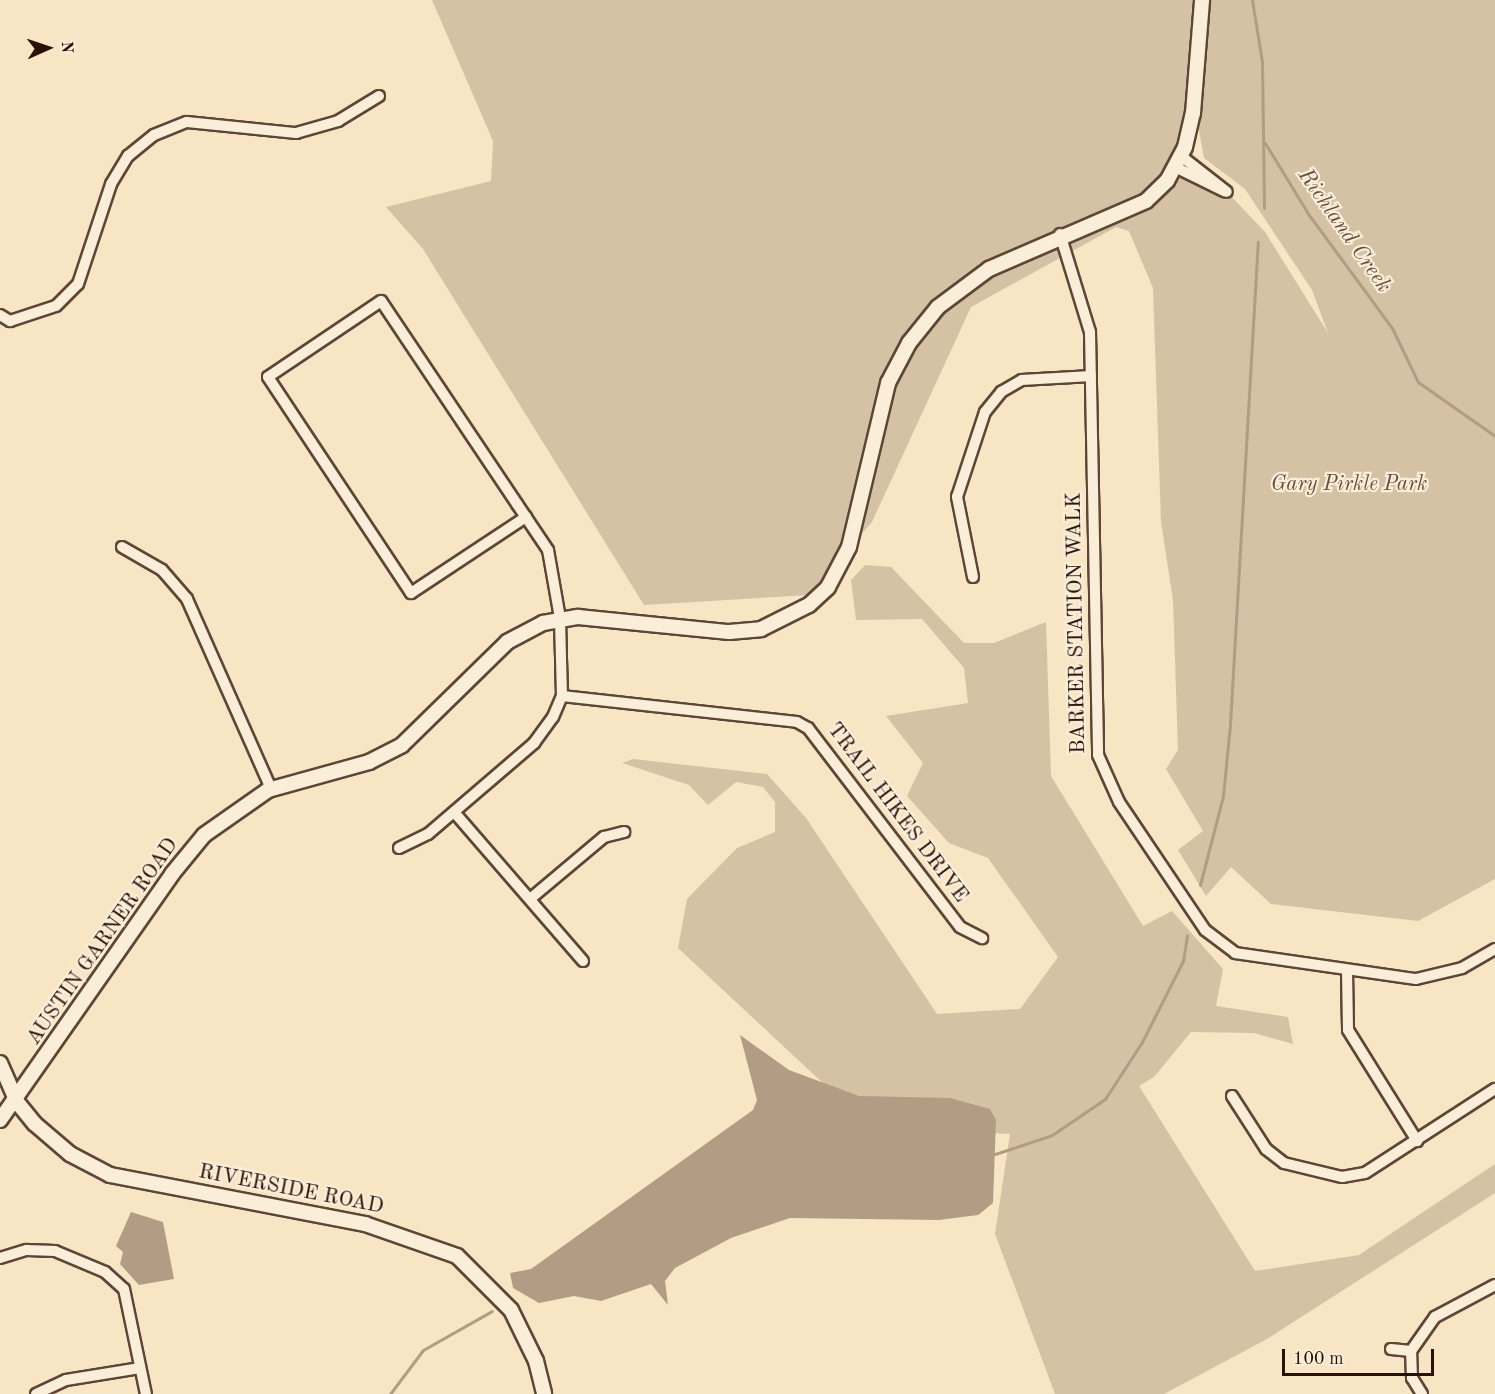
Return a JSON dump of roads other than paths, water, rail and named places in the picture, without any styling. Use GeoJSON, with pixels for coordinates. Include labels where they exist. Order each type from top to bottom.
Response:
{"type":"FeatureCollection","features":[{"type":"Feature","properties":{"kind":"street","name":"AUSTIN GARNER ROAD"},"geometry":{"type":"LineString","coordinates":[[0,1120],[17,1102],[172,874],[204,836],[271,789],[369,762],[402,745],[507,642],[560,618],[729,632],[761,629],[809,605],[828,587],[849,547],[888,383],[909,343],[967,283],[1060,234],[1146,201],[1178,161],[1193,113],[1202,0]]}},
{"type":"Feature","properties":{"kind":"street"},"geometry":{"type":"LineString","coordinates":[[0,315],[10,321],[56,306],[78,284],[111,184],[128,156],[154,135],[188,122],[296,133],[338,121],[379,96]]}},
{"type":"Feature","properties":{"kind":"street","name":"BARKER STATION WALK"},"geometry":{"type":"LineString","coordinates":[[1060,234],[1083,295],[1091,376],[1102,769],[1205,930],[1245,957],[1416,979],[1462,968],[1495,949]]}},
{"type":"Feature","properties":{"kind":"street"},"geometry":{"type":"LineString","coordinates":[[399,848],[428,834],[534,743],[562,696],[560,618],[548,550],[526,517],[381,301],[268,378],[411,593],[526,517]]}},
{"type":"Feature","properties":{"kind":"street"},"geometry":{"type":"LineString","coordinates":[[973,577],[957,497],[985,412],[1000,392],[1022,380],[1091,376]]}},
{"type":"Feature","properties":{"kind":"street"},"geometry":{"type":"LineString","coordinates":[[122,547],[162,570],[187,599],[271,789]]}},
{"type":"Feature","properties":{"kind":"street","name":"TRAIL HIKES DRIVE"},"geometry":{"type":"LineString","coordinates":[[562,696],[797,722],[808,728],[960,927],[982,938]]}},
{"type":"Feature","properties":{"kind":"street"},"geometry":{"type":"LineString","coordinates":[[454,812],[583,961]]}},
{"type":"Feature","properties":{"kind":"street"},"geometry":{"type":"LineString","coordinates":[[530,899],[604,837],[624,832]]}},
{"type":"Feature","properties":{"kind":"street"},"geometry":{"type":"LineString","coordinates":[[1347,971],[1348,1030],[1417,1141]]}},
{"type":"Feature","properties":{"kind":"street","name":"RIVERSIDE ROAD"},"geometry":{"type":"LineString","coordinates":[[0,1063],[17,1102],[70,1154],[110,1175],[365,1224],[443,1248],[476,1272],[511,1310],[536,1361],[544,1394]]}},
{"type":"Feature","properties":{"kind":"street"},"geometry":{"type":"LineString","coordinates":[[1232,1096],[1266,1149],[1284,1163],[1317,1175],[1365,1173],[1495,1089]]}},
{"type":"Feature","properties":{"kind":"street"},"geometry":{"type":"LineString","coordinates":[[0,1258],[27,1250],[55,1251],[105,1272],[124,1289],[146,1394]]}},
{"type":"Feature","properties":{"kind":"street"},"geometry":{"type":"LineString","coordinates":[[1422,1394],[1412,1378],[1411,1351],[1435,1317],[1495,1285]]}},
{"type":"Feature","properties":{"kind":"street"},"geometry":{"type":"LineString","coordinates":[[1391,1349],[1411,1351]]}},
{"type":"Feature","properties":{"kind":"street"},"geometry":{"type":"LineString","coordinates":[[36,1394],[66,1380],[140,1368]]}},
{"type":"Feature","properties":{"kind":"waterway","name":"Richland Creek"},"geometry":{"type":"LineString","coordinates":[[1252,0],[1262,62],[1264,208]]}},
{"type":"Feature","properties":{"kind":"waterway","name":"Richland Creek"},"geometry":{"type":"LineString","coordinates":[[1265,143],[1309,215],[1392,328],[1418,382],[1495,436]]}},
{"type":"Feature","properties":{"kind":"waterway"},"geometry":{"type":"LineString","coordinates":[[1200,885],[1223,796],[1230,724],[1258,242]]}},
{"type":"Feature","properties":{"kind":"waterway"},"geometry":{"type":"LineString","coordinates":[[995,1154],[1052,1135],[1105,1099],[1142,1042],[1183,961],[1187,935]]}},
{"type":"Feature","properties":{"kind":"waterway"},"geometry":{"type":"LineString","coordinates":[[390,1394],[423,1350],[492,1311]]}},
{"type":"Feature","properties":{"kind":"park label","name":"Gary Pirkle Park"},"geometry":{"type":"Point","coordinates":[1349,485]}}]}
